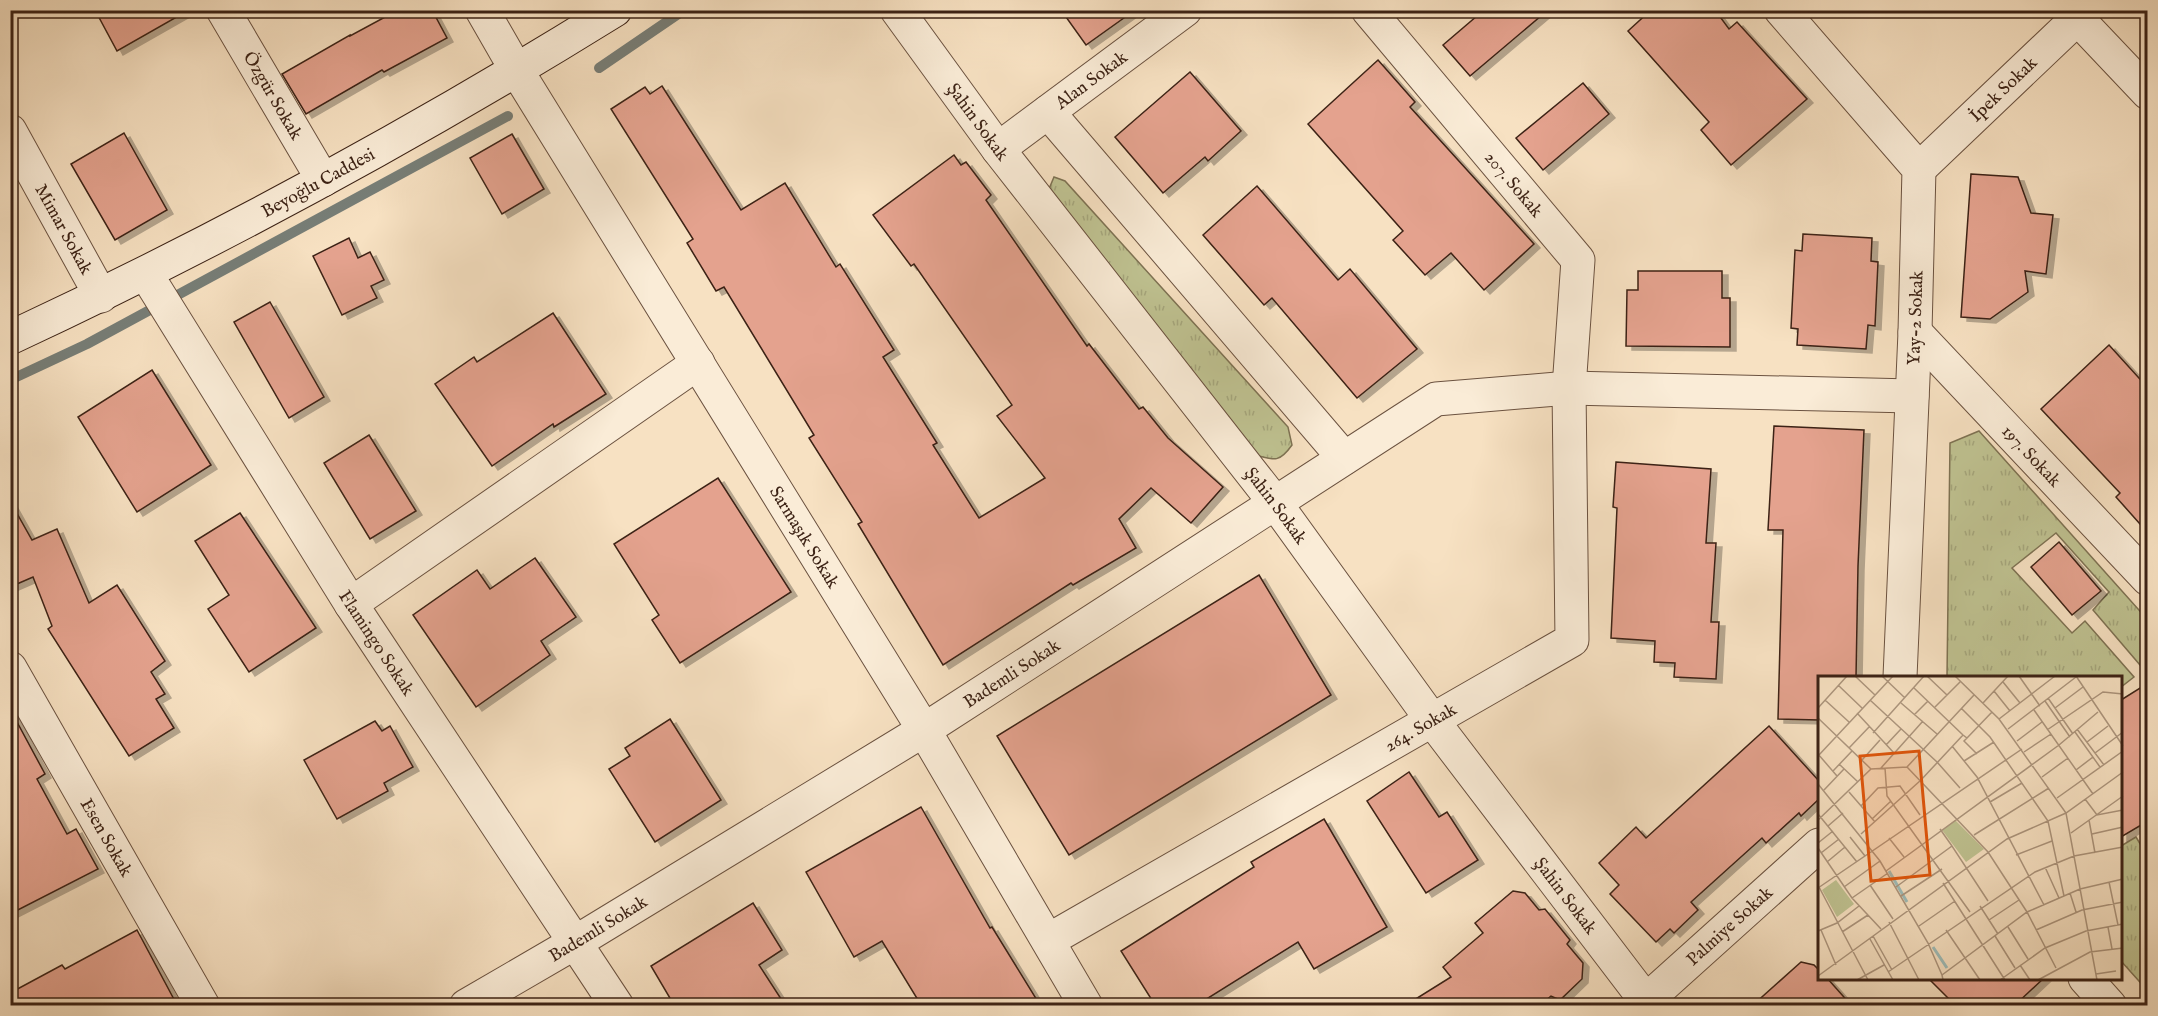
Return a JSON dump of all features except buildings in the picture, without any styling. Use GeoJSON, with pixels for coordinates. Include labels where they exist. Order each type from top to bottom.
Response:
{"type":"FeatureCollection","features":[{"type":"Feature","properties":{"kind":"street","name":"Özgür Sokak"},"geometry":{"type":"LineString","coordinates":[[223,10],[323,180]]}},
{"type":"Feature","properties":{"kind":"street","name":"Sarmaşık Sokak"},"geometry":{"type":"LineString","coordinates":[[482,10],[517,71],[924,730],[1086,1005]]}},
{"type":"Feature","properties":{"kind":"street","name":"Beyoğlu Caddesi"},"geometry":{"type":"LineString","coordinates":[[10,338],[101,296],[151,281],[323,180],[517,71],[615,10]]}},
{"type":"Feature","properties":{"kind":"street","name":"Şahin Sokak"},"geometry":{"type":"LineString","coordinates":[[897,10],[998,149],[1276,504],[1432,720],[1645,1004]]}},
{"type":"Feature","properties":{"kind":"street","name":"Alan Sokak"},"geometry":{"type":"LineString","coordinates":[[998,149],[1185,10]]}},
{"type":"Feature","properties":{"kind":"street","name":"207. Sokak"},"geometry":{"type":"LineString","coordinates":[[1368,10],[1578,260],[1569,388]]}},
{"type":"Feature","properties":{"kind":"street"},"geometry":{"type":"LineString","coordinates":[[1781,10],[1919,169]]}},
{"type":"Feature","properties":{"kind":"street"},"geometry":{"type":"LineString","coordinates":[[2081,14],[2148,93]]}},
{"type":"Feature","properties":{"kind":"street","name":"İpek Sokak"},"geometry":{"type":"LineString","coordinates":[[1919,169],[2081,14]]}},
{"type":"Feature","properties":{"kind":"street"},"geometry":{"type":"LineString","coordinates":[[1048,112],[1344,458]]}},
{"type":"Feature","properties":{"kind":"street","name":"Mimar Sokak"},"geometry":{"type":"LineString","coordinates":[[10,131],[101,296]]}},
{"type":"Feature","properties":{"kind":"street","name":"Yay-2 Sokak"},"geometry":{"type":"LineString","coordinates":[[1900,676],[1916,332],[1919,169]]}},
{"type":"Feature","properties":{"kind":"street","name":"Flamingo Sokak"},"geometry":{"type":"LineString","coordinates":[[151,281],[351,604],[617,1005]]}},
{"type":"Feature","properties":{"kind":"street","name":"197. Sokak"},"geometry":{"type":"LineString","coordinates":[[1916,332],[2148,579]]}},
{"type":"Feature","properties":{"kind":"street"},"geometry":{"type":"LineString","coordinates":[[351,604],[698,363]]}},
{"type":"Feature","properties":{"kind":"street","name":"Bademli Sokak"},"geometry":{"type":"LineString","coordinates":[[466,1005],[576,942],[924,730],[1436,399],[1569,388],[1912,396]]}},
{"type":"Feature","properties":{"kind":"street","name":"264. Sokak"},"geometry":{"type":"LineString","coordinates":[[1049,940],[1572,640],[1569,388]]}},
{"type":"Feature","properties":{"kind":"street","name":"Esen Sokak"},"geometry":{"type":"LineString","coordinates":[[10,668],[203,1005]]}},
{"type":"Feature","properties":{"kind":"street","name":"Palmiye Sokak"},"geometry":{"type":"LineString","coordinates":[[1645,1004],[1818,846]]}},
{"type":"Feature","properties":{"kind":"street"},"geometry":{"type":"LineString","coordinates":[[2087,980],[2110,1005]]}},
{"type":"Feature","properties":{"kind":"green space"},"geometry":{"type":"Polygon","coordinates":[[[1054,177],[1065,181],[1288,427],[1292,445],[1284,455],[1273,459],[1256,455],[1049,189],[1054,177]]]}},
{"type":"Feature","properties":{"kind":"green space"},"geometry":{"type":"Polygon","coordinates":[[[1979,431],[2147,619],[2148,671],[2146,672],[2093,610],[2109,592],[2056,533],[2012,568],[2072,633],[2085,621],[2134,677],[2122,686],[2122,676],[1947,676],[1950,443],[1979,431]]]}},
{"type":"Feature","properties":{"kind":"green space"},"geometry":{"type":"Polygon","coordinates":[[[2136,837],[2142,847],[2147,845],[2147,990],[2122,962],[2122,845],[2136,837]]]}},
{"type":"Feature","properties":{"kind":"waterway"},"geometry":{"type":"LineString","coordinates":[[599,68],[684,10]]}},
{"type":"Feature","properties":{"kind":"waterway"},"geometry":{"type":"LineString","coordinates":[[10,380],[87,344],[508,116]]}}]}
